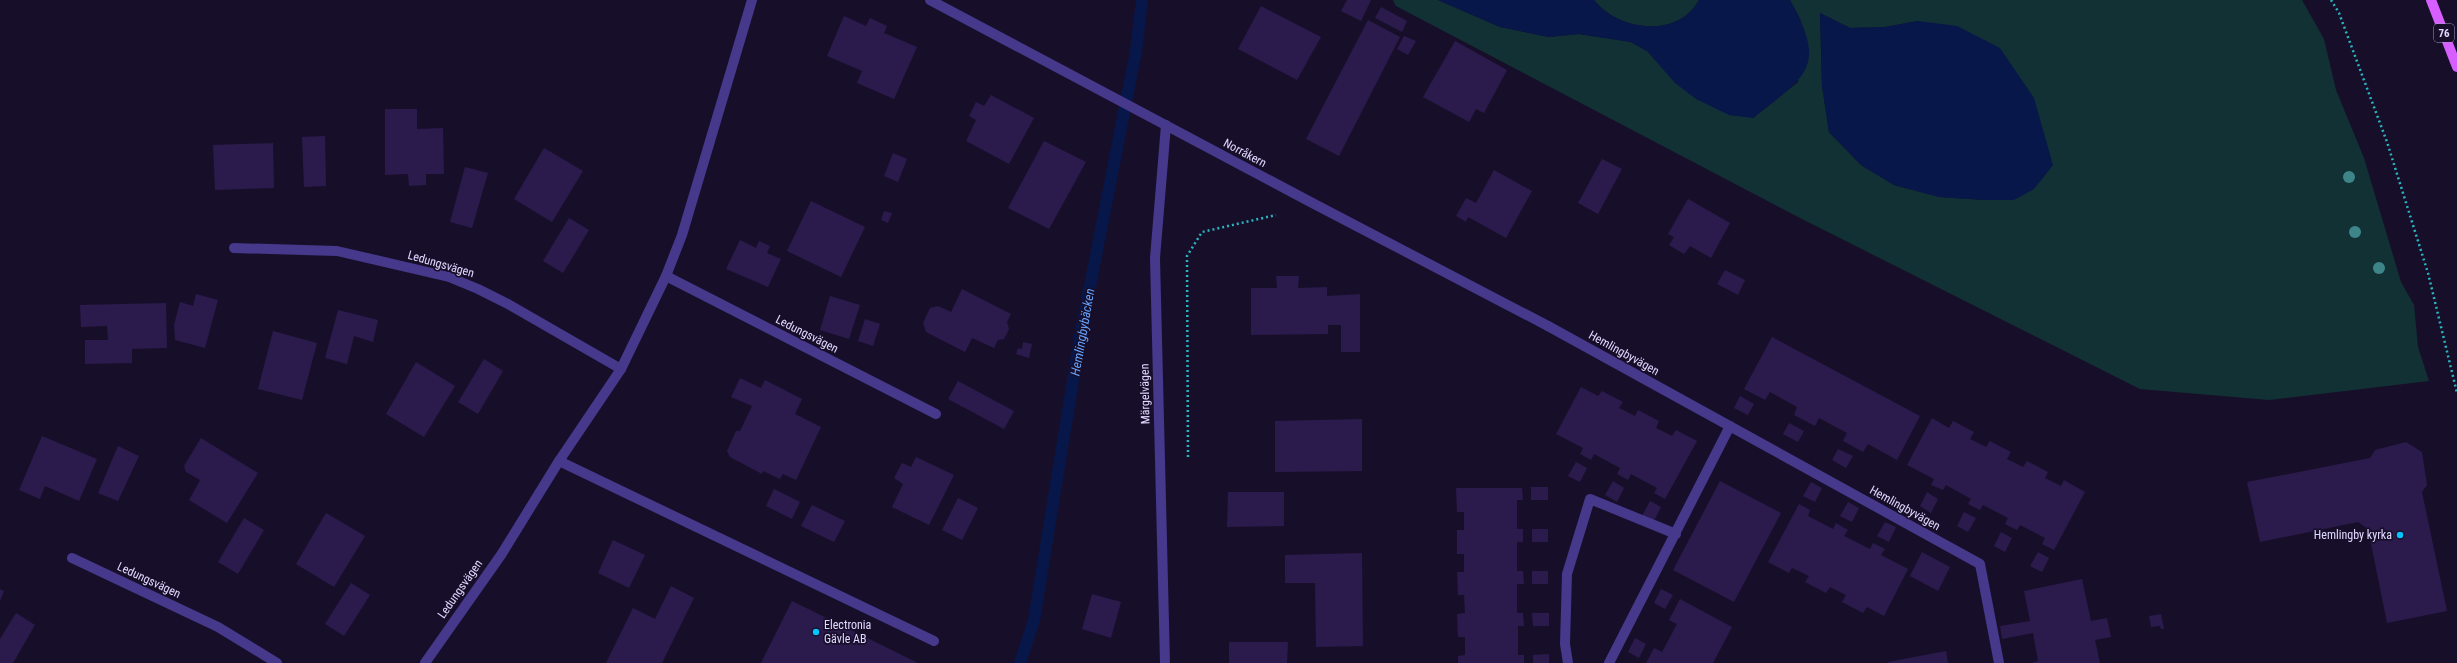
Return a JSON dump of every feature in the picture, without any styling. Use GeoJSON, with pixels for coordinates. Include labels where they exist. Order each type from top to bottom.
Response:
{"type":"FeatureCollection","features":[{"type":"Feature","properties":{"kind":"main road","name":"76"},"geometry":{"type":"LineString","coordinates":[[2431,0],[2457,67]]}},
{"type":"Feature","properties":{"kind":"street","name":"Ledungsvägen"},"geometry":{"type":"LineString","coordinates":[[425,663],[501,555],[559,461],[621,369],[666,276],[693,201],[752,0]]}},
{"type":"Feature","properties":{"kind":"street","name":"Norråkern"},"geometry":{"type":"LineString","coordinates":[[930,0],[1136,108],[1323,210],[1548,326]]}},
{"type":"Feature","properties":{"kind":"street","name":"Märgelvägen"},"geometry":{"type":"LineString","coordinates":[[1165,663],[1155,258],[1166,125]]}},
{"type":"Feature","properties":{"kind":"street","name":"Ledungsvägen"},"geometry":{"type":"LineString","coordinates":[[234,248],[337,251],[449,277],[478,288],[508,304],[621,369]]}},
{"type":"Feature","properties":{"kind":"street","name":"Ledungsvägen"},"geometry":{"type":"LineString","coordinates":[[666,276],[936,414]]}},
{"type":"Feature","properties":{"kind":"street","name":"Hemlingbyvägen"},"geometry":{"type":"LineString","coordinates":[[1548,326],[1980,564],[1999,663]]}},
{"type":"Feature","properties":{"kind":"street"},"geometry":{"type":"LineString","coordinates":[[1609,663],[1730,426]]}},
{"type":"Feature","properties":{"kind":"street"},"geometry":{"type":"LineString","coordinates":[[559,461],[934,641]]}},
{"type":"Feature","properties":{"kind":"street"},"geometry":{"type":"LineString","coordinates":[[1568,663],[1565,644],[1567,574],[1590,499],[1676,534]]}},
{"type":"Feature","properties":{"kind":"street","name":"Ledungsvägen"},"geometry":{"type":"LineString","coordinates":[[72,558],[218,627],[277,663]]}},
{"type":"Feature","properties":{"kind":"path"},"geometry":{"type":"LineString","coordinates":[[2331,0],[2339,12],[2387,142],[2428,273],[2457,393]]}},
{"type":"Feature","properties":{"kind":"path"},"geometry":{"type":"LineString","coordinates":[[1188,460],[1187,256],[1202,232],[1279,214]]}},
{"type":"Feature","properties":{"kind":"green space"},"geometry":{"type":"Polygon","coordinates":[[[1393,0],[1438,0],[1500,27],[1549,37],[1579,34],[1631,42],[1647,51],[1660,63],[1753,118],[1798,82],[1801,21],[1790,0],[2302,0],[2324,39],[2336,90],[2364,158],[2401,282],[2414,305],[2418,347],[2429,381],[2269,400],[2140,389],[1802,219],[1396,6],[1393,0]],[[1820,13],[1822,86],[1829,132],[1861,165],[1894,185],[1940,197],[1985,200],[1918,21],[1885,27],[1850,28],[1820,13]]]}},
{"type":"Feature","properties":{"kind":"green space"},"geometry":{"type":"Polygon","coordinates":[[[1594,0],[1699,0],[1689,12],[1677,21],[1663,25],[1648,26],[1632,24],[1618,19],[1594,0]]]}},
{"type":"Feature","properties":{"kind":"shaded area"},"geometry":{"type":"Polygon","coordinates":[[[1438,0],[1594,0],[1618,19],[1632,24],[1648,26],[1663,25],[1677,21],[1689,12],[1699,0],[1790,0],[1808,41],[1809,56],[1806,69],[1798,80],[1753,118],[1729,115],[1696,99],[1675,83],[1647,51],[1631,42],[1579,34],[1549,37],[1500,27],[1438,0]]]}},
{"type":"Feature","properties":{"kind":"shaded area"},"geometry":{"type":"Polygon","coordinates":[[[1820,13],[1850,28],[1885,27],[1918,21],[1957,26],[2000,48],[2034,98],[2053,165],[2034,189],[2014,200],[1985,200],[1939,197],[1894,185],[1861,165],[1829,132],[1822,86],[1820,13]]]}},
{"type":"Feature","properties":{"kind":"building"},"geometry":{"type":"Polygon","coordinates":[[[1347,0],[1371,0],[1361,21],[1341,11],[1347,0]]]}},
{"type":"Feature","properties":{"kind":"building"},"geometry":{"type":"Polygon","coordinates":[[[1261,6],[1321,37],[1297,80],[1238,49],[1261,6]]]}},
{"type":"Feature","properties":{"kind":"building"},"geometry":{"type":"Polygon","coordinates":[[[1381,7],[1407,21],[1402,32],[1375,18],[1381,7]]]}},
{"type":"Feature","properties":{"kind":"building"},"geometry":{"type":"Polygon","coordinates":[[[844,16],[866,26],[870,18],[887,26],[884,33],[917,47],[894,99],[857,83],[862,71],[827,56],[844,16]]]}},
{"type":"Feature","properties":{"kind":"building"},"geometry":{"type":"Polygon","coordinates":[[[1368,20],[1400,37],[1339,156],[1306,139],[1368,20]]]}},
{"type":"Feature","properties":{"kind":"building"},"geometry":{"type":"Polygon","coordinates":[[[1404,36],[1416,41],[1408,55],[1397,49],[1404,36]]]}},
{"type":"Feature","properties":{"kind":"building"},"geometry":{"type":"Polygon","coordinates":[[[1455,41],[1507,70],[1484,113],[1476,109],[1469,122],[1423,97],[1455,41]]]}},
{"type":"Feature","properties":{"kind":"building"},"geometry":{"type":"Polygon","coordinates":[[[991,95],[1034,118],[1009,164],[966,141],[976,120],[969,116],[976,102],[984,106],[991,95]]]}},
{"type":"Feature","properties":{"kind":"building"},"geometry":{"type":"Polygon","coordinates":[[[385,109],[417,109],[417,129],[443,128],[444,174],[426,174],[426,185],[409,186],[408,174],[385,175],[385,109]]]}},
{"type":"Feature","properties":{"kind":"building"},"geometry":{"type":"Polygon","coordinates":[[[325,136],[326,186],[304,187],[302,137],[325,136]]]}},
{"type":"Feature","properties":{"kind":"building"},"geometry":{"type":"Polygon","coordinates":[[[1044,141],[1086,162],[1049,229],[1008,208],[1044,141]]]}},
{"type":"Feature","properties":{"kind":"building"},"geometry":{"type":"Polygon","coordinates":[[[273,143],[274,188],[215,190],[213,145],[273,143]]]}},
{"type":"Feature","properties":{"kind":"building"},"geometry":{"type":"Polygon","coordinates":[[[544,148],[583,171],[552,222],[514,199],[544,148]]]}},
{"type":"Feature","properties":{"kind":"building"},"geometry":{"type":"Polygon","coordinates":[[[893,153],[907,159],[898,182],[884,176],[893,153]]]}},
{"type":"Feature","properties":{"kind":"building"},"geometry":{"type":"Polygon","coordinates":[[[1602,159],[1622,169],[1598,214],[1578,203],[1602,159]]]}},
{"type":"Feature","properties":{"kind":"building"},"geometry":{"type":"Polygon","coordinates":[[[465,167],[488,173],[472,228],[450,222],[465,167]]]}},
{"type":"Feature","properties":{"kind":"building"},"geometry":{"type":"Polygon","coordinates":[[[1494,170],[1532,191],[1506,238],[1468,217],[1466,222],[1456,216],[1466,198],[1476,203],[1494,170]]]}},
{"type":"Feature","properties":{"kind":"building"},"geometry":{"type":"Polygon","coordinates":[[[1688,199],[1730,223],[1711,258],[1690,246],[1684,254],[1669,245],[1674,237],[1668,234],[1688,199]]]}},
{"type":"Feature","properties":{"kind":"building"},"geometry":{"type":"Polygon","coordinates":[[[811,201],[865,227],[841,277],[787,251],[811,201]]]}},
{"type":"Feature","properties":{"kind":"building"},"geometry":{"type":"Polygon","coordinates":[[[884,211],[892,213],[888,223],[881,220],[884,211]]]}},
{"type":"Feature","properties":{"kind":"building"},"geometry":{"type":"Polygon","coordinates":[[[569,218],[589,230],[563,273],[543,261],[569,218]]]}},
{"type":"Feature","properties":{"kind":"building"},"geometry":{"type":"Polygon","coordinates":[[[740,240],[756,248],[759,241],[770,246],[767,253],[781,259],[768,287],[726,269],[740,240]]]}},
{"type":"Feature","properties":{"kind":"building"},"geometry":{"type":"Polygon","coordinates":[[[1725,270],[1745,280],[1738,295],[1717,284],[1725,270]]]}},
{"type":"Feature","properties":{"kind":"building"},"geometry":{"type":"Polygon","coordinates":[[[1276,276],[1299,276],[1298,288],[1327,287],[1327,296],[1360,294],[1360,352],[1341,352],[1341,325],[1328,325],[1328,334],[1251,335],[1251,288],[1277,288],[1276,276]]]}},
{"type":"Feature","properties":{"kind":"building"},"geometry":{"type":"Polygon","coordinates":[[[962,289],[1011,314],[1007,322],[1009,329],[1004,339],[998,340],[994,348],[972,338],[965,352],[926,332],[923,323],[930,308],[938,306],[951,312],[962,289]]]}},
{"type":"Feature","properties":{"kind":"building"},"geometry":{"type":"Polygon","coordinates":[[[196,294],[218,300],[205,348],[175,340],[174,325],[180,302],[193,306],[196,294]]]}},
{"type":"Feature","properties":{"kind":"building"},"geometry":{"type":"Polygon","coordinates":[[[830,296],[860,305],[849,339],[820,330],[830,296]]]}},
{"type":"Feature","properties":{"kind":"building"},"geometry":{"type":"Polygon","coordinates":[[[166,303],[167,348],[132,349],[132,363],[85,364],[85,340],[108,340],[107,326],[81,327],[80,305],[166,303]]]}},
{"type":"Feature","properties":{"kind":"building"},"geometry":{"type":"Polygon","coordinates":[[[338,310],[378,320],[373,342],[354,336],[347,364],[325,358],[338,310]]]}},
{"type":"Feature","properties":{"kind":"building"},"geometry":{"type":"Polygon","coordinates":[[[865,319],[880,324],[873,346],[858,341],[865,319]]]}},
{"type":"Feature","properties":{"kind":"building"},"geometry":{"type":"Polygon","coordinates":[[[273,331],[317,343],[302,400],[258,389],[273,331]]]}},
{"type":"Feature","properties":{"kind":"building"},"geometry":{"type":"Polygon","coordinates":[[[1772,337],[1920,416],[1897,460],[1868,444],[1863,452],[1843,441],[1847,433],[1819,418],[1815,426],[1794,415],[1797,407],[1770,392],[1765,400],[1744,389],[1772,337]]]}},
{"type":"Feature","properties":{"kind":"building"},"geometry":{"type":"Polygon","coordinates":[[[1023,342],[1032,344],[1029,358],[1016,354],[1018,348],[1022,349],[1023,342]]]}},
{"type":"Feature","properties":{"kind":"building"},"geometry":{"type":"Polygon","coordinates":[[[484,359],[503,371],[478,414],[458,402],[484,359]]]}},
{"type":"Feature","properties":{"kind":"building"},"geometry":{"type":"Polygon","coordinates":[[[416,362],[455,386],[424,437],[386,414],[416,362]]]}},
{"type":"Feature","properties":{"kind":"building"},"geometry":{"type":"Polygon","coordinates":[[[740,378],[761,388],[765,380],[802,399],[795,414],[821,427],[796,480],[783,474],[780,479],[763,471],[762,474],[730,457],[727,451],[736,431],[740,431],[752,406],[731,397],[740,378]]]}},
{"type":"Feature","properties":{"kind":"building"},"geometry":{"type":"Polygon","coordinates":[[[958,381],[1014,411],[1004,429],[948,399],[958,381]]]}},
{"type":"Feature","properties":{"kind":"building"},"geometry":{"type":"Polygon","coordinates":[[[1581,387],[1598,396],[1602,391],[1623,402],[1619,408],[1635,416],[1638,410],[1659,421],[1656,428],[1672,436],[1676,430],[1697,441],[1665,499],[1654,493],[1657,488],[1631,474],[1628,480],[1617,474],[1620,468],[1594,454],[1591,460],[1580,454],[1583,448],[1556,434],[1581,387]]]}},
{"type":"Feature","properties":{"kind":"building"},"geometry":{"type":"Polygon","coordinates":[[[1740,396],[1754,404],[1748,415],[1734,408],[1740,396]]]}},
{"type":"Feature","properties":{"kind":"building"},"geometry":{"type":"Polygon","coordinates":[[[1932,418],[1949,428],[1953,421],[1974,432],[1970,439],[1986,447],[1990,441],[2011,452],[2007,459],[2023,467],[2027,461],[2048,472],[2045,478],[2061,486],[2064,480],[2085,492],[2054,550],[2042,544],[2045,538],[2020,525],[2017,530],[2005,524],[2008,518],[1983,505],[1980,510],[1968,504],[1971,499],[1946,485],[1943,490],[1931,485],[1934,479],[1907,465],[1932,418]]]}},
{"type":"Feature","properties":{"kind":"building"},"geometry":{"type":"Polygon","coordinates":[[[1362,419],[1362,471],[1275,472],[1275,421],[1362,419]]]}},
{"type":"Feature","properties":{"kind":"building"},"geometry":{"type":"Polygon","coordinates":[[[1789,423],[1804,431],[1798,442],[1783,434],[1789,423]]]}},
{"type":"Feature","properties":{"kind":"building"},"geometry":{"type":"Polygon","coordinates":[[[42,436],[97,459],[79,501],[45,486],[40,499],[19,490],[42,436]]]}},
{"type":"Feature","properties":{"kind":"building"},"geometry":{"type":"Polygon","coordinates":[[[201,438],[258,473],[227,523],[189,500],[200,480],[186,472],[184,466],[201,438]]]}},
{"type":"Feature","properties":{"kind":"building","name":"Hemlingby kyrka"},"geometry":{"type":"Polygon","coordinates":[[[2406,442],[2422,452],[2427,485],[2422,492],[2447,611],[2387,623],[2368,529],[2358,522],[2260,542],[2247,482],[2370,458],[2375,450],[2406,442]]]}},
{"type":"Feature","properties":{"kind":"building"},"geometry":{"type":"Polygon","coordinates":[[[118,446],[139,456],[118,501],[98,493],[118,446]]]}},
{"type":"Feature","properties":{"kind":"building"},"geometry":{"type":"Polygon","coordinates":[[[1838,449],[1853,456],[1846,468],[1832,460],[1838,449]]]}},
{"type":"Feature","properties":{"kind":"building"},"geometry":{"type":"Polygon","coordinates":[[[916,457],[954,475],[929,525],[892,507],[903,484],[894,478],[902,463],[911,467],[916,457]]]}},
{"type":"Feature","properties":{"kind":"building"},"geometry":{"type":"Polygon","coordinates":[[[1576,462],[1587,468],[1580,482],[1568,476],[1576,462]]]}},
{"type":"Feature","properties":{"kind":"building"},"geometry":{"type":"Polygon","coordinates":[[[1613,481],[1624,488],[1617,502],[1605,495],[1613,481]]]}},
{"type":"Feature","properties":{"kind":"building"},"geometry":{"type":"Polygon","coordinates":[[[1720,481],[1781,513],[1734,602],[1673,570],[1720,481]]]}},
{"type":"Feature","properties":{"kind":"building"},"geometry":{"type":"Polygon","coordinates":[[[1811,482],[1822,488],[1815,502],[1803,496],[1811,482]]]}},
{"type":"Feature","properties":{"kind":"building"},"geometry":{"type":"Polygon","coordinates":[[[1531,487],[1548,487],[1548,500],[1531,500],[1531,487]]]}},
{"type":"Feature","properties":{"kind":"building"},"geometry":{"type":"Polygon","coordinates":[[[1456,488],[1522,488],[1523,500],[1517,500],[1517,529],[1523,529],[1523,542],[1517,542],[1517,571],[1523,571],[1524,584],[1517,584],[1517,613],[1523,613],[1524,626],[1518,626],[1518,655],[1524,655],[1524,663],[1458,663],[1458,656],[1465,655],[1465,637],[1458,637],[1457,614],[1465,613],[1464,595],[1458,595],[1457,572],[1464,572],[1464,554],[1457,554],[1457,530],[1464,530],[1464,512],[1457,512],[1456,488]]]}},
{"type":"Feature","properties":{"kind":"building"},"geometry":{"type":"Polygon","coordinates":[[[774,489],[800,502],[792,519],[766,506],[774,489]]]}},
{"type":"Feature","properties":{"kind":"building"},"geometry":{"type":"Polygon","coordinates":[[[1228,492],[1284,492],[1284,526],[1227,527],[1228,492]]]}},
{"type":"Feature","properties":{"kind":"building"},"geometry":{"type":"Polygon","coordinates":[[[1927,492],[1938,499],[1931,513],[1920,506],[1927,492]]]}},
{"type":"Feature","properties":{"kind":"building"},"geometry":{"type":"Polygon","coordinates":[[[958,498],[978,508],[962,540],[942,530],[958,498]]]}},
{"type":"Feature","properties":{"kind":"building"},"geometry":{"type":"Polygon","coordinates":[[[1650,501],[1661,507],[1654,521],[1642,516],[1650,501]]]}},
{"type":"Feature","properties":{"kind":"building"},"geometry":{"type":"Polygon","coordinates":[[[1848,502],[1859,508],[1852,522],[1840,516],[1848,502]]]}},
{"type":"Feature","properties":{"kind":"building"},"geometry":{"type":"Polygon","coordinates":[[[1799,504],[1810,510],[1808,516],[1833,529],[1836,523],[1848,530],[1844,536],[1870,549],[1873,543],[1885,549],[1881,555],[1908,569],[1884,616],[1867,607],[1863,613],[1842,602],[1846,595],[1830,587],[1826,593],[1805,582],[1809,576],[1792,568],[1789,573],[1768,562],[1799,504]]]}},
{"type":"Feature","properties":{"kind":"building"},"geometry":{"type":"Polygon","coordinates":[[[812,505],[845,521],[834,542],[801,526],[812,505]]]}},
{"type":"Feature","properties":{"kind":"building"},"geometry":{"type":"Polygon","coordinates":[[[1964,512],[1976,518],[1968,532],[1957,526],[1964,512]]]}},
{"type":"Feature","properties":{"kind":"building"},"geometry":{"type":"Polygon","coordinates":[[[326,513],[365,536],[334,587],[296,564],[326,513]]]}},
{"type":"Feature","properties":{"kind":"building"},"geometry":{"type":"Polygon","coordinates":[[[244,518],[264,530],[238,574],[218,562],[244,518]]]}},
{"type":"Feature","properties":{"kind":"building"},"geometry":{"type":"Polygon","coordinates":[[[1885,522],[1896,527],[1889,542],[1877,536],[1885,522]]]}},
{"type":"Feature","properties":{"kind":"building"},"geometry":{"type":"Polygon","coordinates":[[[1532,529],[1548,529],[1548,542],[1532,542],[1532,529]]]}},
{"type":"Feature","properties":{"kind":"building"},"geometry":{"type":"Polygon","coordinates":[[[2001,532],[2012,538],[2005,552],[1994,546],[2001,532]]]}},
{"type":"Feature","properties":{"kind":"building"},"geometry":{"type":"Polygon","coordinates":[[[613,540],[645,555],[629,588],[598,573],[613,540]]]}},
{"type":"Feature","properties":{"kind":"building"},"geometry":{"type":"Polygon","coordinates":[[[1922,552],[1950,567],[1938,591],[1910,576],[1922,552]]]}},
{"type":"Feature","properties":{"kind":"building"},"geometry":{"type":"Polygon","coordinates":[[[2038,552],[2049,558],[2042,572],[2030,566],[2038,552]]]}},
{"type":"Feature","properties":{"kind":"building"},"geometry":{"type":"Polygon","coordinates":[[[1362,553],[1363,646],[1316,647],[1315,583],[1285,583],[1285,555],[1362,553]]]}},
{"type":"Feature","properties":{"kind":"building"},"geometry":{"type":"Polygon","coordinates":[[[1532,571],[1548,571],[1548,584],[1532,584],[1532,571]]]}},
{"type":"Feature","properties":{"kind":"building"},"geometry":{"type":"Polygon","coordinates":[[[2082,579],[2091,621],[2107,618],[2111,637],[2095,640],[2100,663],[2031,663],[2038,661],[2033,633],[2002,639],[2000,626],[2030,621],[2024,591],[2082,579]]]}},
{"type":"Feature","properties":{"kind":"building"},"geometry":{"type":"Polygon","coordinates":[[[351,583],[370,595],[344,636],[325,624],[351,583]]]}},
{"type":"Feature","properties":{"kind":"building"},"geometry":{"type":"Polygon","coordinates":[[[671,586],[694,598],[662,663],[606,663],[633,608],[655,619],[671,586]]]}},
{"type":"Feature","properties":{"kind":"building"},"geometry":{"type":"Polygon","coordinates":[[[0,589],[4,591],[0,601],[0,589]]]}},
{"type":"Feature","properties":{"kind":"building"},"geometry":{"type":"Polygon","coordinates":[[[1661,589],[1673,595],[1665,609],[1654,603],[1661,589]]]}},
{"type":"Feature","properties":{"kind":"building"},"geometry":{"type":"Polygon","coordinates":[[[1092,594],[1121,602],[1111,638],[1082,629],[1092,594]]]}},
{"type":"Feature","properties":{"kind":"building"},"geometry":{"type":"Polygon","coordinates":[[[1680,599],[1732,627],[1713,663],[1646,663],[1654,648],[1662,652],[1677,624],[1669,620],[1680,599]]]}},
{"type":"Feature","properties":{"kind":"building","name":"Electronia Gävle AB"},"geometry":{"type":"Polygon","coordinates":[[[792,601],[918,663],[761,663],[792,601]]]}},
{"type":"Feature","properties":{"kind":"building"},"geometry":{"type":"Polygon","coordinates":[[[16,613],[35,625],[13,663],[0,663],[0,639],[16,613]]]}},
{"type":"Feature","properties":{"kind":"building"},"geometry":{"type":"Polygon","coordinates":[[[1532,613],[1549,613],[1549,626],[1533,626],[1532,613]]]}},
{"type":"Feature","properties":{"kind":"building"},"geometry":{"type":"Polygon","coordinates":[[[2161,614],[2164,629],[2161,629],[2160,626],[2151,627],[2149,616],[2161,614]]]}},
{"type":"Feature","properties":{"kind":"building"},"geometry":{"type":"Polygon","coordinates":[[[1635,638],[1646,644],[1639,658],[1628,652],[1635,638]]]}},
{"type":"Feature","properties":{"kind":"building"},"geometry":{"type":"Polygon","coordinates":[[[1229,642],[1288,642],[1287,663],[1229,663],[1229,642]]]}},
{"type":"Feature","properties":{"kind":"building"},"geometry":{"type":"Polygon","coordinates":[[[1946,651],[1948,663],[1888,663],[1888,662],[1946,651]]]}},
{"type":"Feature","properties":{"kind":"building"},"geometry":{"type":"Polygon","coordinates":[[[1549,654],[1549,663],[1533,663],[1533,655],[1549,654]]]}},
{"type":"Feature","properties":{"kind":"waterway","name":"Hemlingbybäcken"},"geometry":{"type":"LineString","coordinates":[[1020,663],[1034,620],[1080,337],[1136,51],[1142,0]]}},
{"type":"Feature","properties":{"kind":"place","name":"Hemlingby kyrka"},"geometry":{"type":"Point","coordinates":[2400,535]}},
{"type":"Feature","properties":{"kind":"place","name":"Electronia Gävle AB"},"geometry":{"type":"Point","coordinates":[816,632]}}]}
